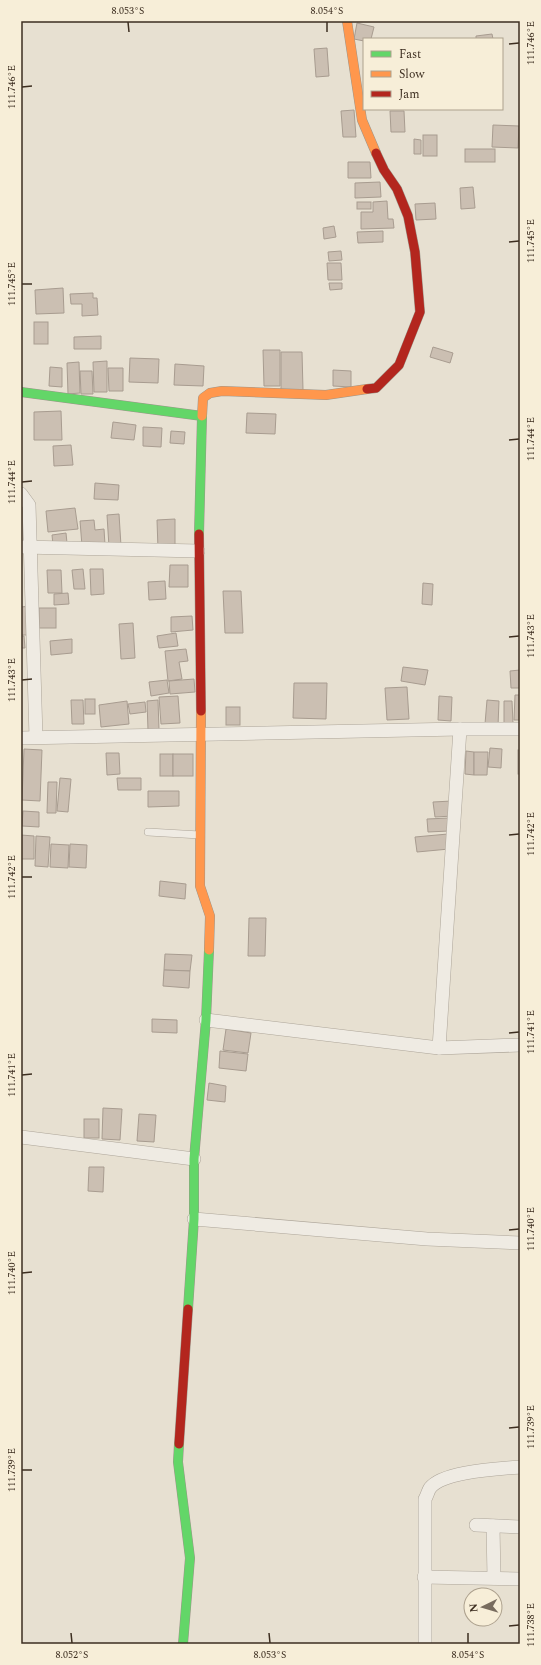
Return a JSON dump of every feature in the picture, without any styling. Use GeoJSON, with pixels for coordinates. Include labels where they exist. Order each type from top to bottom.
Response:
{"type":"FeatureCollection","features":[{"type":"Feature","properties":{"kind":"street"},"geometry":{"type":"LineString","coordinates":[[183,1644],[190,1558],[178,1462],[194,1219],[194,1159],[206,1020],[210,916],[208,906],[201,892],[201,735],[198,551],[201,499],[203,398],[210,393],[222,391],[326,395],[376,388],[400,365],[420,312],[415,252],[408,216],[397,189],[384,170],[368,137],[362,120],[347,21]]}},
{"type":"Feature","properties":{"kind":"street"},"geometry":{"type":"LineString","coordinates":[[21,392],[188,416],[202,416]]}},
{"type":"Feature","properties":{"kind":"street"},"geometry":{"type":"LineString","coordinates":[[21,494],[29,505],[26,547],[36,737]]}},
{"type":"Feature","properties":{"kind":"street"},"geometry":{"type":"LineString","coordinates":[[26,547],[198,551]]}},
{"type":"Feature","properties":{"kind":"street"},"geometry":{"type":"LineString","coordinates":[[439,1048],[460,729]]}},
{"type":"Feature","properties":{"kind":"street"},"geometry":{"type":"LineString","coordinates":[[21,738],[520,729]]}},
{"type":"Feature","properties":{"kind":"street"},"geometry":{"type":"LineString","coordinates":[[206,1020],[439,1048],[520,1045]]}},
{"type":"Feature","properties":{"kind":"street"},"geometry":{"type":"LineString","coordinates":[[21,1137],[194,1159]]}},
{"type":"Feature","properties":{"kind":"street"},"geometry":{"type":"LineString","coordinates":[[194,1219],[427,1239],[520,1243]]}},
{"type":"Feature","properties":{"kind":"street"},"geometry":{"type":"LineString","coordinates":[[425,1644],[425,1499],[431,1488],[441,1480],[478,1471],[520,1467]]}},
{"type":"Feature","properties":{"kind":"street"},"geometry":{"type":"LineString","coordinates":[[476,1525],[520,1527]]}},
{"type":"Feature","properties":{"kind":"street"},"geometry":{"type":"LineString","coordinates":[[493,1526],[494,1578]]}},
{"type":"Feature","properties":{"kind":"street"},"geometry":{"type":"LineString","coordinates":[[424,1577],[520,1579]]}},
{"type":"Feature","properties":{"kind":"lane"},"geometry":{"type":"LineString","coordinates":[[148,832],[201,835]]}},
{"type":"Feature","properties":{"kind":"building"},"geometry":{"type":"Polygon","coordinates":[[[357,23],[374,27],[371,38],[363,38],[363,41],[354,39],[357,23]]]}},
{"type":"Feature","properties":{"kind":"building"},"geometry":{"type":"Polygon","coordinates":[[[492,34],[493,38],[476,38],[476,36],[492,34]]]}},
{"type":"Feature","properties":{"kind":"building"},"geometry":{"type":"Polygon","coordinates":[[[327,48],[329,76],[316,77],[314,49],[327,48]]]}},
{"type":"Feature","properties":{"kind":"building"},"geometry":{"type":"Polygon","coordinates":[[[354,110],[356,137],[343,137],[341,111],[354,110]]]}},
{"type":"Feature","properties":{"kind":"building"},"geometry":{"type":"Polygon","coordinates":[[[390,111],[404,111],[405,132],[391,132],[390,111]]]}},
{"type":"Feature","properties":{"kind":"building"},"geometry":{"type":"Polygon","coordinates":[[[493,125],[519,126],[518,148],[492,147],[493,125]]]}},
{"type":"Feature","properties":{"kind":"building"},"geometry":{"type":"Polygon","coordinates":[[[423,135],[437,135],[437,156],[423,156],[423,135]]]}},
{"type":"Feature","properties":{"kind":"building"},"geometry":{"type":"Polygon","coordinates":[[[414,139],[421,140],[421,154],[414,154],[414,139]]]}},
{"type":"Feature","properties":{"kind":"building"},"geometry":{"type":"Polygon","coordinates":[[[465,149],[495,149],[495,162],[465,162],[465,149]]]}},
{"type":"Feature","properties":{"kind":"building"},"geometry":{"type":"Polygon","coordinates":[[[348,162],[370,162],[371,178],[348,178],[348,162]]]}},
{"type":"Feature","properties":{"kind":"building"},"geometry":{"type":"Polygon","coordinates":[[[380,182],[381,197],[355,198],[355,183],[380,182]]]}},
{"type":"Feature","properties":{"kind":"building"},"geometry":{"type":"Polygon","coordinates":[[[473,187],[475,208],[461,209],[460,188],[473,187]]]}},
{"type":"Feature","properties":{"kind":"building"},"geometry":{"type":"Polygon","coordinates":[[[387,201],[388,219],[393,219],[394,228],[361,229],[361,212],[373,212],[373,202],[387,201]]]}},
{"type":"Feature","properties":{"kind":"building"},"geometry":{"type":"Polygon","coordinates":[[[357,202],[371,202],[371,209],[357,209],[357,202]]]}},
{"type":"Feature","properties":{"kind":"building"},"geometry":{"type":"Polygon","coordinates":[[[435,203],[436,219],[416,220],[415,204],[435,203]]]}},
{"type":"Feature","properties":{"kind":"building"},"geometry":{"type":"Polygon","coordinates":[[[334,226],[336,237],[324,239],[323,228],[334,226]]]}},
{"type":"Feature","properties":{"kind":"building"},"geometry":{"type":"Polygon","coordinates":[[[383,231],[383,242],[358,243],[357,232],[383,231]]]}},
{"type":"Feature","properties":{"kind":"building"},"geometry":{"type":"Polygon","coordinates":[[[341,251],[342,260],[329,261],[328,252],[341,251]]]}},
{"type":"Feature","properties":{"kind":"building"},"geometry":{"type":"Polygon","coordinates":[[[327,263],[341,263],[342,280],[328,280],[327,263]]]}},
{"type":"Feature","properties":{"kind":"building"},"geometry":{"type":"Polygon","coordinates":[[[329,283],[342,283],[342,289],[330,290],[329,283]]]}},
{"type":"Feature","properties":{"kind":"building"},"geometry":{"type":"Polygon","coordinates":[[[63,288],[64,313],[36,314],[35,290],[63,288]]]}},
{"type":"Feature","properties":{"kind":"building"},"geometry":{"type":"Polygon","coordinates":[[[93,293],[93,298],[97,298],[98,315],[82,316],[82,304],[71,304],[70,294],[93,293]]]}},
{"type":"Feature","properties":{"kind":"building"},"geometry":{"type":"Polygon","coordinates":[[[34,322],[48,322],[48,344],[34,344],[34,322]]]}},
{"type":"Feature","properties":{"kind":"building"},"geometry":{"type":"Polygon","coordinates":[[[101,336],[101,349],[74,349],[74,337],[101,336]]]}},
{"type":"Feature","properties":{"kind":"building"},"geometry":{"type":"Polygon","coordinates":[[[433,347],[453,353],[450,363],[430,357],[433,347]]]}},
{"type":"Feature","properties":{"kind":"building"},"geometry":{"type":"Polygon","coordinates":[[[263,350],[280,350],[280,386],[264,386],[263,350]]]}},
{"type":"Feature","properties":{"kind":"building"},"geometry":{"type":"Polygon","coordinates":[[[281,352],[302,352],[303,390],[281,390],[281,352]]]}},
{"type":"Feature","properties":{"kind":"building"},"geometry":{"type":"Polygon","coordinates":[[[130,358],[159,359],[158,383],[129,382],[130,358]]]}},
{"type":"Feature","properties":{"kind":"building"},"geometry":{"type":"Polygon","coordinates":[[[107,361],[107,392],[94,392],[93,362],[107,361]]]}},
{"type":"Feature","properties":{"kind":"building"},"geometry":{"type":"Polygon","coordinates":[[[79,362],[80,393],[68,394],[67,363],[79,362]]]}},
{"type":"Feature","properties":{"kind":"building"},"geometry":{"type":"Polygon","coordinates":[[[175,364],[204,366],[203,386],[174,385],[175,364]]]}},
{"type":"Feature","properties":{"kind":"building"},"geometry":{"type":"Polygon","coordinates":[[[50,367],[62,368],[62,387],[49,386],[50,367]]]}},
{"type":"Feature","properties":{"kind":"building"},"geometry":{"type":"Polygon","coordinates":[[[108,368],[123,368],[123,391],[109,391],[108,368]]]}},
{"type":"Feature","properties":{"kind":"building"},"geometry":{"type":"Polygon","coordinates":[[[333,370],[351,371],[351,387],[333,386],[333,370]]]}},
{"type":"Feature","properties":{"kind":"building"},"geometry":{"type":"Polygon","coordinates":[[[80,371],[92,371],[93,394],[81,394],[80,371]]]}},
{"type":"Feature","properties":{"kind":"building"},"geometry":{"type":"Polygon","coordinates":[[[61,411],[62,440],[34,440],[34,412],[61,411]]]}},
{"type":"Feature","properties":{"kind":"building"},"geometry":{"type":"Polygon","coordinates":[[[247,413],[276,414],[275,434],[246,433],[247,413]]]}},
{"type":"Feature","properties":{"kind":"building"},"geometry":{"type":"Polygon","coordinates":[[[113,422],[136,425],[134,440],[111,438],[113,422]]]}},
{"type":"Feature","properties":{"kind":"building"},"geometry":{"type":"Polygon","coordinates":[[[143,427],[162,428],[161,447],[143,446],[143,427]]]}},
{"type":"Feature","properties":{"kind":"building"},"geometry":{"type":"Polygon","coordinates":[[[171,431],[185,432],[184,444],[170,443],[171,431]]]}},
{"type":"Feature","properties":{"kind":"building"},"geometry":{"type":"Polygon","coordinates":[[[71,445],[73,465],[54,466],[53,446],[71,445]]]}},
{"type":"Feature","properties":{"kind":"building"},"geometry":{"type":"Polygon","coordinates":[[[95,483],[119,485],[118,500],[94,499],[95,483]]]}},
{"type":"Feature","properties":{"kind":"building"},"geometry":{"type":"Polygon","coordinates":[[[75,508],[78,529],[48,532],[46,511],[75,508]]]}},
{"type":"Feature","properties":{"kind":"building"},"geometry":{"type":"Polygon","coordinates":[[[119,514],[121,546],[109,547],[107,515],[119,514]]]}},
{"type":"Feature","properties":{"kind":"building"},"geometry":{"type":"Polygon","coordinates":[[[175,519],[175,548],[158,549],[157,520],[175,519]]]}},
{"type":"Feature","properties":{"kind":"building"},"geometry":{"type":"Polygon","coordinates":[[[94,520],[95,530],[104,529],[105,545],[82,546],[80,521],[94,520]]]}},
{"type":"Feature","properties":{"kind":"building"},"geometry":{"type":"Polygon","coordinates":[[[66,533],[67,543],[53,545],[52,535],[66,533]]]}},
{"type":"Feature","properties":{"kind":"building"},"geometry":{"type":"Polygon","coordinates":[[[170,565],[188,565],[188,587],[169,587],[170,565]]]}},
{"type":"Feature","properties":{"kind":"building"},"geometry":{"type":"Polygon","coordinates":[[[83,569],[85,589],[74,589],[72,570],[83,569]]]}},
{"type":"Feature","properties":{"kind":"building"},"geometry":{"type":"Polygon","coordinates":[[[90,569],[103,569],[104,594],[91,595],[90,569]]]}},
{"type":"Feature","properties":{"kind":"building"},"geometry":{"type":"Polygon","coordinates":[[[47,570],[61,570],[62,593],[48,593],[47,570]]]}},
{"type":"Feature","properties":{"kind":"building"},"geometry":{"type":"Polygon","coordinates":[[[165,581],[166,599],[149,600],[148,582],[165,581]]]}},
{"type":"Feature","properties":{"kind":"building"},"geometry":{"type":"Polygon","coordinates":[[[423,583],[433,584],[432,605],[422,604],[423,583]]]}},
{"type":"Feature","properties":{"kind":"building"},"geometry":{"type":"Polygon","coordinates":[[[223,591],[241,591],[243,633],[225,633],[223,591]]]}},
{"type":"Feature","properties":{"kind":"building"},"geometry":{"type":"Polygon","coordinates":[[[68,593],[69,604],[54,605],[54,594],[68,593]]]}},
{"type":"Feature","properties":{"kind":"building"},"geometry":{"type":"Polygon","coordinates":[[[31,606],[31,635],[21,635],[21,607],[31,606]]]}},
{"type":"Feature","properties":{"kind":"building"},"geometry":{"type":"Polygon","coordinates":[[[39,608],[56,608],[56,628],[39,628],[39,608]]]}},
{"type":"Feature","properties":{"kind":"building"},"geometry":{"type":"Polygon","coordinates":[[[192,616],[193,630],[171,632],[171,617],[192,616]]]}},
{"type":"Feature","properties":{"kind":"building"},"geometry":{"type":"Polygon","coordinates":[[[133,623],[135,658],[121,659],[119,624],[133,623]]]}},
{"type":"Feature","properties":{"kind":"building"},"geometry":{"type":"Polygon","coordinates":[[[176,633],[178,646],[159,648],[157,636],[176,633]]]}},
{"type":"Feature","properties":{"kind":"building"},"geometry":{"type":"Polygon","coordinates":[[[21,636],[24,636],[25,648],[21,648],[21,636]]]}},
{"type":"Feature","properties":{"kind":"building"},"geometry":{"type":"Polygon","coordinates":[[[72,639],[72,653],[51,655],[50,641],[72,639]]]}},
{"type":"Feature","properties":{"kind":"building"},"geometry":{"type":"Polygon","coordinates":[[[186,649],[188,661],[179,662],[182,679],[168,681],[165,651],[186,649]]]}},
{"type":"Feature","properties":{"kind":"building"},"geometry":{"type":"Polygon","coordinates":[[[403,667],[428,670],[425,685],[401,681],[403,667]]]}},
{"type":"Feature","properties":{"kind":"building"},"geometry":{"type":"Polygon","coordinates":[[[520,670],[520,688],[511,688],[510,671],[520,670]]]}},
{"type":"Feature","properties":{"kind":"building"},"geometry":{"type":"Polygon","coordinates":[[[194,679],[195,692],[170,694],[169,681],[194,679]]]}},
{"type":"Feature","properties":{"kind":"building"},"geometry":{"type":"Polygon","coordinates":[[[167,680],[169,693],[151,696],[149,682],[167,680]]]}},
{"type":"Feature","properties":{"kind":"building"},"geometry":{"type":"Polygon","coordinates":[[[294,683],[327,683],[326,719],[293,718],[294,683]]]}},
{"type":"Feature","properties":{"kind":"building"},"geometry":{"type":"Polygon","coordinates":[[[407,687],[409,719],[387,720],[385,688],[407,687]]]}},
{"type":"Feature","properties":{"kind":"building"},"geometry":{"type":"Polygon","coordinates":[[[515,695],[520,695],[520,720],[514,720],[515,695]]]}},
{"type":"Feature","properties":{"kind":"building"},"geometry":{"type":"Polygon","coordinates":[[[178,696],[180,723],[161,724],[159,697],[178,696]]]}},
{"type":"Feature","properties":{"kind":"building"},"geometry":{"type":"Polygon","coordinates":[[[439,696],[452,697],[451,721],[438,720],[439,696]]]}},
{"type":"Feature","properties":{"kind":"building"},"geometry":{"type":"Polygon","coordinates":[[[85,699],[95,699],[95,714],[85,714],[85,699]]]}},
{"type":"Feature","properties":{"kind":"building"},"geometry":{"type":"Polygon","coordinates":[[[71,700],[83,700],[84,724],[72,724],[71,700]]]}},
{"type":"Feature","properties":{"kind":"building"},"geometry":{"type":"Polygon","coordinates":[[[158,700],[159,730],[148,730],[147,701],[158,700]]]}},
{"type":"Feature","properties":{"kind":"building"},"geometry":{"type":"Polygon","coordinates":[[[487,700],[499,701],[498,726],[485,724],[487,700]]]}},
{"type":"Feature","properties":{"kind":"building"},"geometry":{"type":"Polygon","coordinates":[[[127,701],[129,724],[101,727],[99,705],[127,701]]]}},
{"type":"Feature","properties":{"kind":"building"},"geometry":{"type":"Polygon","coordinates":[[[504,701],[512,701],[513,723],[504,723],[504,701]]]}},
{"type":"Feature","properties":{"kind":"building"},"geometry":{"type":"Polygon","coordinates":[[[145,702],[146,712],[130,714],[128,704],[145,702]]]}},
{"type":"Feature","properties":{"kind":"building"},"geometry":{"type":"Polygon","coordinates":[[[226,707],[240,707],[240,725],[226,725],[226,707]]]}},
{"type":"Feature","properties":{"kind":"building"},"geometry":{"type":"Polygon","coordinates":[[[490,748],[502,749],[501,768],[488,767],[490,748]]]}},
{"type":"Feature","properties":{"kind":"building"},"geometry":{"type":"Polygon","coordinates":[[[24,749],[42,750],[40,801],[22,800],[24,749]]]}},
{"type":"Feature","properties":{"kind":"building"},"geometry":{"type":"Polygon","coordinates":[[[518,750],[520,750],[520,774],[518,774],[518,750]]]}},
{"type":"Feature","properties":{"kind":"building"},"geometry":{"type":"Polygon","coordinates":[[[466,751],[474,752],[474,775],[465,774],[466,751]]]}},
{"type":"Feature","properties":{"kind":"building"},"geometry":{"type":"Polygon","coordinates":[[[474,752],[488,752],[487,775],[474,775],[474,752]]]}},
{"type":"Feature","properties":{"kind":"building"},"geometry":{"type":"Polygon","coordinates":[[[106,753],[119,753],[120,774],[107,775],[106,753]]]}},
{"type":"Feature","properties":{"kind":"building"},"geometry":{"type":"Polygon","coordinates":[[[160,754],[173,754],[173,776],[160,776],[160,754]]]}},
{"type":"Feature","properties":{"kind":"building"},"geometry":{"type":"Polygon","coordinates":[[[173,754],[193,754],[193,776],[173,776],[173,754]]]}},
{"type":"Feature","properties":{"kind":"building"},"geometry":{"type":"Polygon","coordinates":[[[60,778],[71,779],[68,812],[57,811],[60,778]]]}},
{"type":"Feature","properties":{"kind":"building"},"geometry":{"type":"Polygon","coordinates":[[[117,778],[141,778],[141,790],[118,790],[117,778]]]}},
{"type":"Feature","properties":{"kind":"building"},"geometry":{"type":"Polygon","coordinates":[[[48,782],[57,782],[56,813],[47,813],[48,782]]]}},
{"type":"Feature","properties":{"kind":"building"},"geometry":{"type":"Polygon","coordinates":[[[148,791],[179,791],[179,806],[148,807],[148,791]]]}},
{"type":"Feature","properties":{"kind":"building"},"geometry":{"type":"Polygon","coordinates":[[[452,801],[453,816],[435,817],[433,802],[452,801]]]}},
{"type":"Feature","properties":{"kind":"building"},"geometry":{"type":"Polygon","coordinates":[[[23,811],[39,812],[39,827],[22,826],[23,811]]]}},
{"type":"Feature","properties":{"kind":"building"},"geometry":{"type":"Polygon","coordinates":[[[449,818],[449,831],[428,832],[427,819],[449,818]]]}},
{"type":"Feature","properties":{"kind":"building"},"geometry":{"type":"Polygon","coordinates":[[[448,834],[449,849],[417,852],[415,837],[448,834]]]}},
{"type":"Feature","properties":{"kind":"building"},"geometry":{"type":"Polygon","coordinates":[[[21,835],[34,836],[34,859],[21,859],[21,835]]]}},
{"type":"Feature","properties":{"kind":"building"},"geometry":{"type":"Polygon","coordinates":[[[36,836],[50,837],[48,867],[35,866],[36,836]]]}},
{"type":"Feature","properties":{"kind":"building"},"geometry":{"type":"Polygon","coordinates":[[[51,844],[69,845],[68,868],[50,867],[51,844]]]}},
{"type":"Feature","properties":{"kind":"building"},"geometry":{"type":"Polygon","coordinates":[[[70,844],[87,845],[86,868],[69,867],[70,844]]]}},
{"type":"Feature","properties":{"kind":"building"},"geometry":{"type":"Polygon","coordinates":[[[160,881],[186,884],[185,899],[159,896],[160,881]]]}},
{"type":"Feature","properties":{"kind":"building"},"geometry":{"type":"Polygon","coordinates":[[[249,918],[266,918],[265,956],[248,956],[249,918]]]}},
{"type":"Feature","properties":{"kind":"building"},"geometry":{"type":"Polygon","coordinates":[[[165,954],[192,955],[190,971],[164,970],[165,954]]]}},
{"type":"Feature","properties":{"kind":"building"},"geometry":{"type":"Polygon","coordinates":[[[164,970],[190,971],[189,988],[163,986],[164,970]]]}},
{"type":"Feature","properties":{"kind":"building"},"geometry":{"type":"Polygon","coordinates":[[[152,1019],[177,1020],[177,1033],[152,1032],[152,1019]]]}},
{"type":"Feature","properties":{"kind":"building"},"geometry":{"type":"Polygon","coordinates":[[[226,1029],[251,1033],[248,1053],[223,1050],[226,1029]]]}},
{"type":"Feature","properties":{"kind":"building"},"geometry":{"type":"Polygon","coordinates":[[[220,1051],[248,1054],[246,1071],[219,1068],[220,1051]]]}},
{"type":"Feature","properties":{"kind":"building"},"geometry":{"type":"Polygon","coordinates":[[[209,1083],[226,1086],[225,1102],[207,1100],[209,1083]]]}},
{"type":"Feature","properties":{"kind":"building"},"geometry":{"type":"Polygon","coordinates":[[[103,1108],[122,1109],[120,1140],[102,1139],[103,1108]]]}},
{"type":"Feature","properties":{"kind":"building"},"geometry":{"type":"Polygon","coordinates":[[[139,1114],[156,1115],[154,1142],[137,1141],[139,1114]]]}},
{"type":"Feature","properties":{"kind":"building"},"geometry":{"type":"Polygon","coordinates":[[[84,1119],[99,1119],[99,1138],[84,1138],[84,1119]]]}},
{"type":"Feature","properties":{"kind":"building"},"geometry":{"type":"Polygon","coordinates":[[[89,1167],[104,1167],[103,1192],[88,1191],[89,1167]]]}},
{"type":"Feature","properties":{"kind":"traffic: fast"},"geometry":{"type":"LineString","coordinates":[[21,392],[202,416],[199,534]]}},
{"type":"Feature","properties":{"kind":"traffic: fast"},"geometry":{"type":"LineString","coordinates":[[188,1309],[194,1219],[194,1159],[206,1020],[209,950]]}},
{"type":"Feature","properties":{"kind":"traffic: fast"},"geometry":{"type":"LineString","coordinates":[[179,1444],[178,1462],[190,1558],[183,1644]]}},
{"type":"Feature","properties":{"kind":"traffic: slow"},"geometry":{"type":"LineString","coordinates":[[347,21],[362,120],[376,153]]}},
{"type":"Feature","properties":{"kind":"traffic: slow"},"geometry":{"type":"LineString","coordinates":[[202,416],[203,398],[210,393],[222,391],[326,395],[367,389]]}},
{"type":"Feature","properties":{"kind":"traffic: slow"},"geometry":{"type":"LineString","coordinates":[[201,711],[200,886],[210,916],[209,950]]}},
{"type":"Feature","properties":{"kind":"traffic: jam"},"geometry":{"type":"LineString","coordinates":[[367,389],[376,388],[399,365],[420,312],[415,252],[408,216],[397,189],[384,170],[376,153]]}},
{"type":"Feature","properties":{"kind":"traffic: jam"},"geometry":{"type":"LineString","coordinates":[[199,534],[201,711]]}},
{"type":"Feature","properties":{"kind":"traffic: jam"},"geometry":{"type":"LineString","coordinates":[[179,1444],[188,1309]]}}]}
